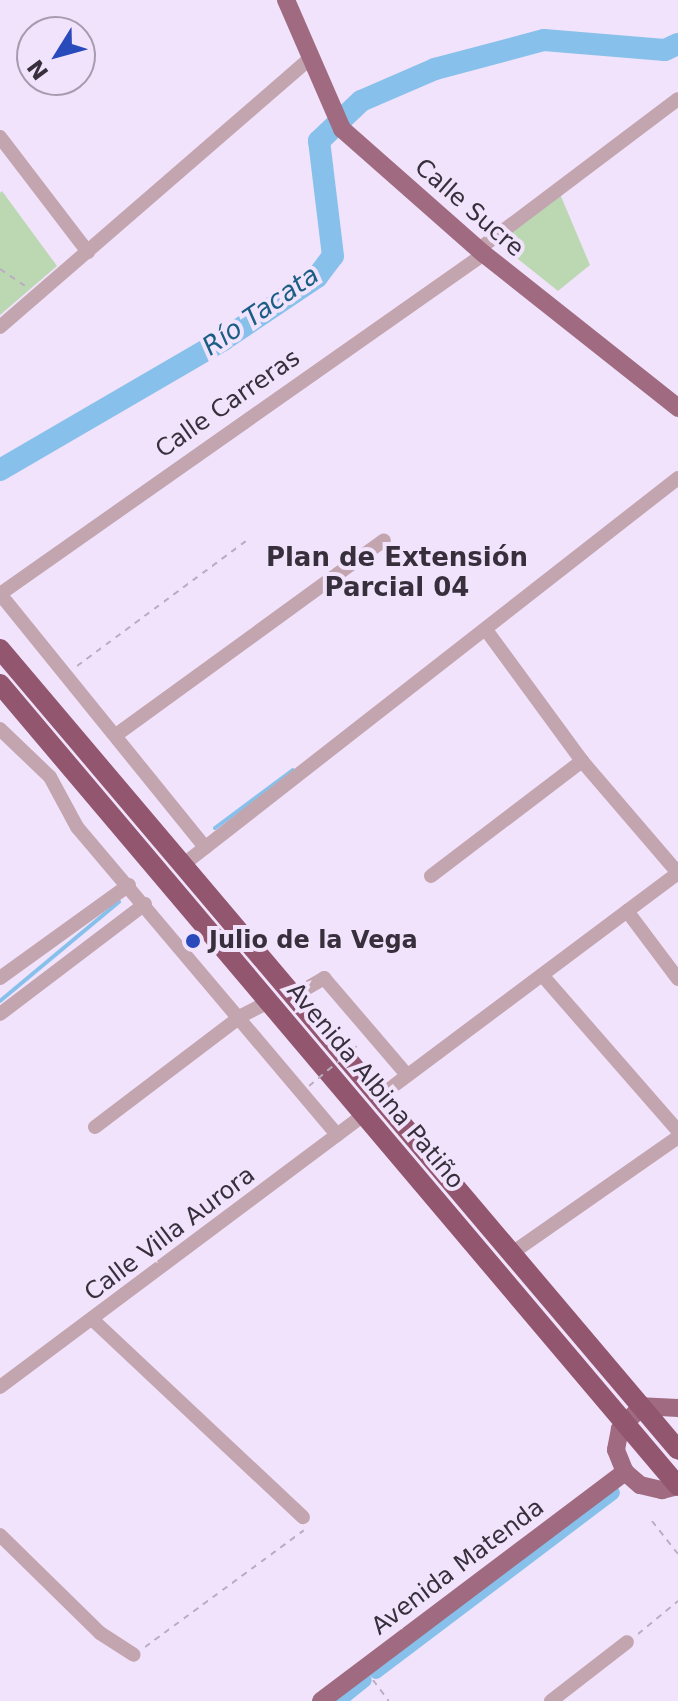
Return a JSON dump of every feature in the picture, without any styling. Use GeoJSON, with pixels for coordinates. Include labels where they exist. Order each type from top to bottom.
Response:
{"type":"FeatureCollection","features":[{"type":"Feature","properties":{"kind":"highway","name":"Avenida Albina Patiño"},"geometry":{"type":"LineString","coordinates":[[0,649],[678,1450]]}},
{"type":"Feature","properties":{"kind":"highway","name":"Avenida Albina Patiño"},"geometry":{"type":"LineString","coordinates":[[0,684],[678,1486]]}},
{"type":"Feature","properties":{"kind":"main road","name":"Calle Sucre"},"geometry":{"type":"LineString","coordinates":[[286,0],[337,122],[481,251],[678,408]]}},
{"type":"Feature","properties":{"kind":"main road"},"geometry":{"type":"LineString","coordinates":[[678,1408],[642,1406],[624,1422],[616,1450],[625,1472],[647,1488],[678,1486]]}},
{"type":"Feature","properties":{"kind":"main road","name":"Avenida Matenda"},"geometry":{"type":"LineString","coordinates":[[321,1701],[625,1472]]}},
{"type":"Feature","properties":{"kind":"street"},"geometry":{"type":"LineString","coordinates":[[0,327],[311,58]]}},
{"type":"Feature","properties":{"kind":"street","name":"Calle Carreras"},"geometry":{"type":"LineString","coordinates":[[0,594],[481,251],[678,99]]}},
{"type":"Feature","properties":{"kind":"street"},"geometry":{"type":"LineString","coordinates":[[0,137],[88,252]]}},
{"type":"Feature","properties":{"kind":"street"},"geometry":{"type":"LineString","coordinates":[[184,864],[487,631],[678,478]]}},
{"type":"Feature","properties":{"kind":"street"},"geometry":{"type":"LineString","coordinates":[[116,735],[384,540]]}},
{"type":"Feature","properties":{"kind":"street"},"geometry":{"type":"LineString","coordinates":[[0,594],[205,847]]}},
{"type":"Feature","properties":{"kind":"street"},"geometry":{"type":"LineString","coordinates":[[380,1096],[678,873],[582,761],[487,631]]}},
{"type":"Feature","properties":{"kind":"street"},"geometry":{"type":"LineString","coordinates":[[0,729],[50,777],[77,827],[241,1016],[337,1135]]}},
{"type":"Feature","properties":{"kind":"street"},"geometry":{"type":"LineString","coordinates":[[431,876],[582,761]]}},
{"type":"Feature","properties":{"kind":"street"},"geometry":{"type":"LineString","coordinates":[[0,978],[129,885]]}},
{"type":"Feature","properties":{"kind":"street"},"geometry":{"type":"LineString","coordinates":[[0,1014],[145,904]]}},
{"type":"Feature","properties":{"kind":"street"},"geometry":{"type":"LineString","coordinates":[[627,911],[678,979]]}},
{"type":"Feature","properties":{"kind":"street"},"geometry":{"type":"LineString","coordinates":[[542,975],[678,1131]]}},
{"type":"Feature","properties":{"kind":"street"},"geometry":{"type":"LineString","coordinates":[[295,995],[324,978],[407,1075]]}},
{"type":"Feature","properties":{"kind":"street"},"geometry":{"type":"LineString","coordinates":[[95,1127],[241,1016],[269,1002]]}},
{"type":"Feature","properties":{"kind":"street","name":"Calle Villa Aurora"},"geometry":{"type":"LineString","coordinates":[[0,1387],[365,1114]]}},
{"type":"Feature","properties":{"kind":"street"},"geometry":{"type":"LineString","coordinates":[[512,1253],[678,1137]]}},
{"type":"Feature","properties":{"kind":"street"},"geometry":{"type":"LineString","coordinates":[[93,1320],[303,1517]]}},
{"type":"Feature","properties":{"kind":"street"},"geometry":{"type":"LineString","coordinates":[[0,1535],[100,1633],[134,1655]]}},
{"type":"Feature","properties":{"kind":"street"},"geometry":{"type":"LineString","coordinates":[[551,1701],[627,1642]]}},
{"type":"Feature","properties":{"kind":"path"},"geometry":{"type":"LineString","coordinates":[[0,269],[38,294]]}},
{"type":"Feature","properties":{"kind":"path"},"geometry":{"type":"LineString","coordinates":[[66,674],[246,541]]}},
{"type":"Feature","properties":{"kind":"path"},"geometry":{"type":"LineString","coordinates":[[354,1035],[367,1050]]}},
{"type":"Feature","properties":{"kind":"path"},"geometry":{"type":"LineString","coordinates":[[309,1086],[357,1046],[350,1038]]}},
{"type":"Feature","properties":{"kind":"path"},"geometry":{"type":"LineString","coordinates":[[134,1655],[309,1526],[303,1517]]}},
{"type":"Feature","properties":{"kind":"path"},"geometry":{"type":"LineString","coordinates":[[652,1521],[678,1554]]}},
{"type":"Feature","properties":{"kind":"path"},"geometry":{"type":"LineString","coordinates":[[627,1642],[678,1601]]}},
{"type":"Feature","properties":{"kind":"path"},"geometry":{"type":"LineString","coordinates":[[364,1668],[389,1701]]}},
{"type":"Feature","properties":{"kind":"green space"},"geometry":{"type":"Polygon","coordinates":[[[2,191],[57,266],[0,315],[0,193],[2,191]]]}},
{"type":"Feature","properties":{"kind":"green space"},"geometry":{"type":"Polygon","coordinates":[[[560,194],[590,265],[558,291],[498,243],[560,194]]]}},
{"type":"Feature","properties":{"kind":"waterway","name":"Río Tacata"},"geometry":{"type":"LineString","coordinates":[[0,470],[223,340],[317,277],[333,256],[319,141],[361,101],[435,69],[544,40],[665,50],[678,44]]}},
{"type":"Feature","properties":{"kind":"waterway"},"geometry":{"type":"LineString","coordinates":[[215,828],[293,770]]}},
{"type":"Feature","properties":{"kind":"waterway"},"geometry":{"type":"LineString","coordinates":[[0,1001],[119,902]]}},
{"type":"Feature","properties":{"kind":"waterway"},"geometry":{"type":"LineString","coordinates":[[376,1672],[613,1493]]}},
{"type":"Feature","properties":{"kind":"waterway"},"geometry":{"type":"LineString","coordinates":[[339,1701],[365,1680]]}},
{"type":"Feature","properties":{"kind":"place","name":"Julio de la Vega"},"geometry":{"type":"Point","coordinates":[193,941]}},
{"type":"Feature","properties":{"kind":"district","name":"Plan de Extensión Parcial 04"},"geometry":{"type":"Point","coordinates":[397,573]}}]}
